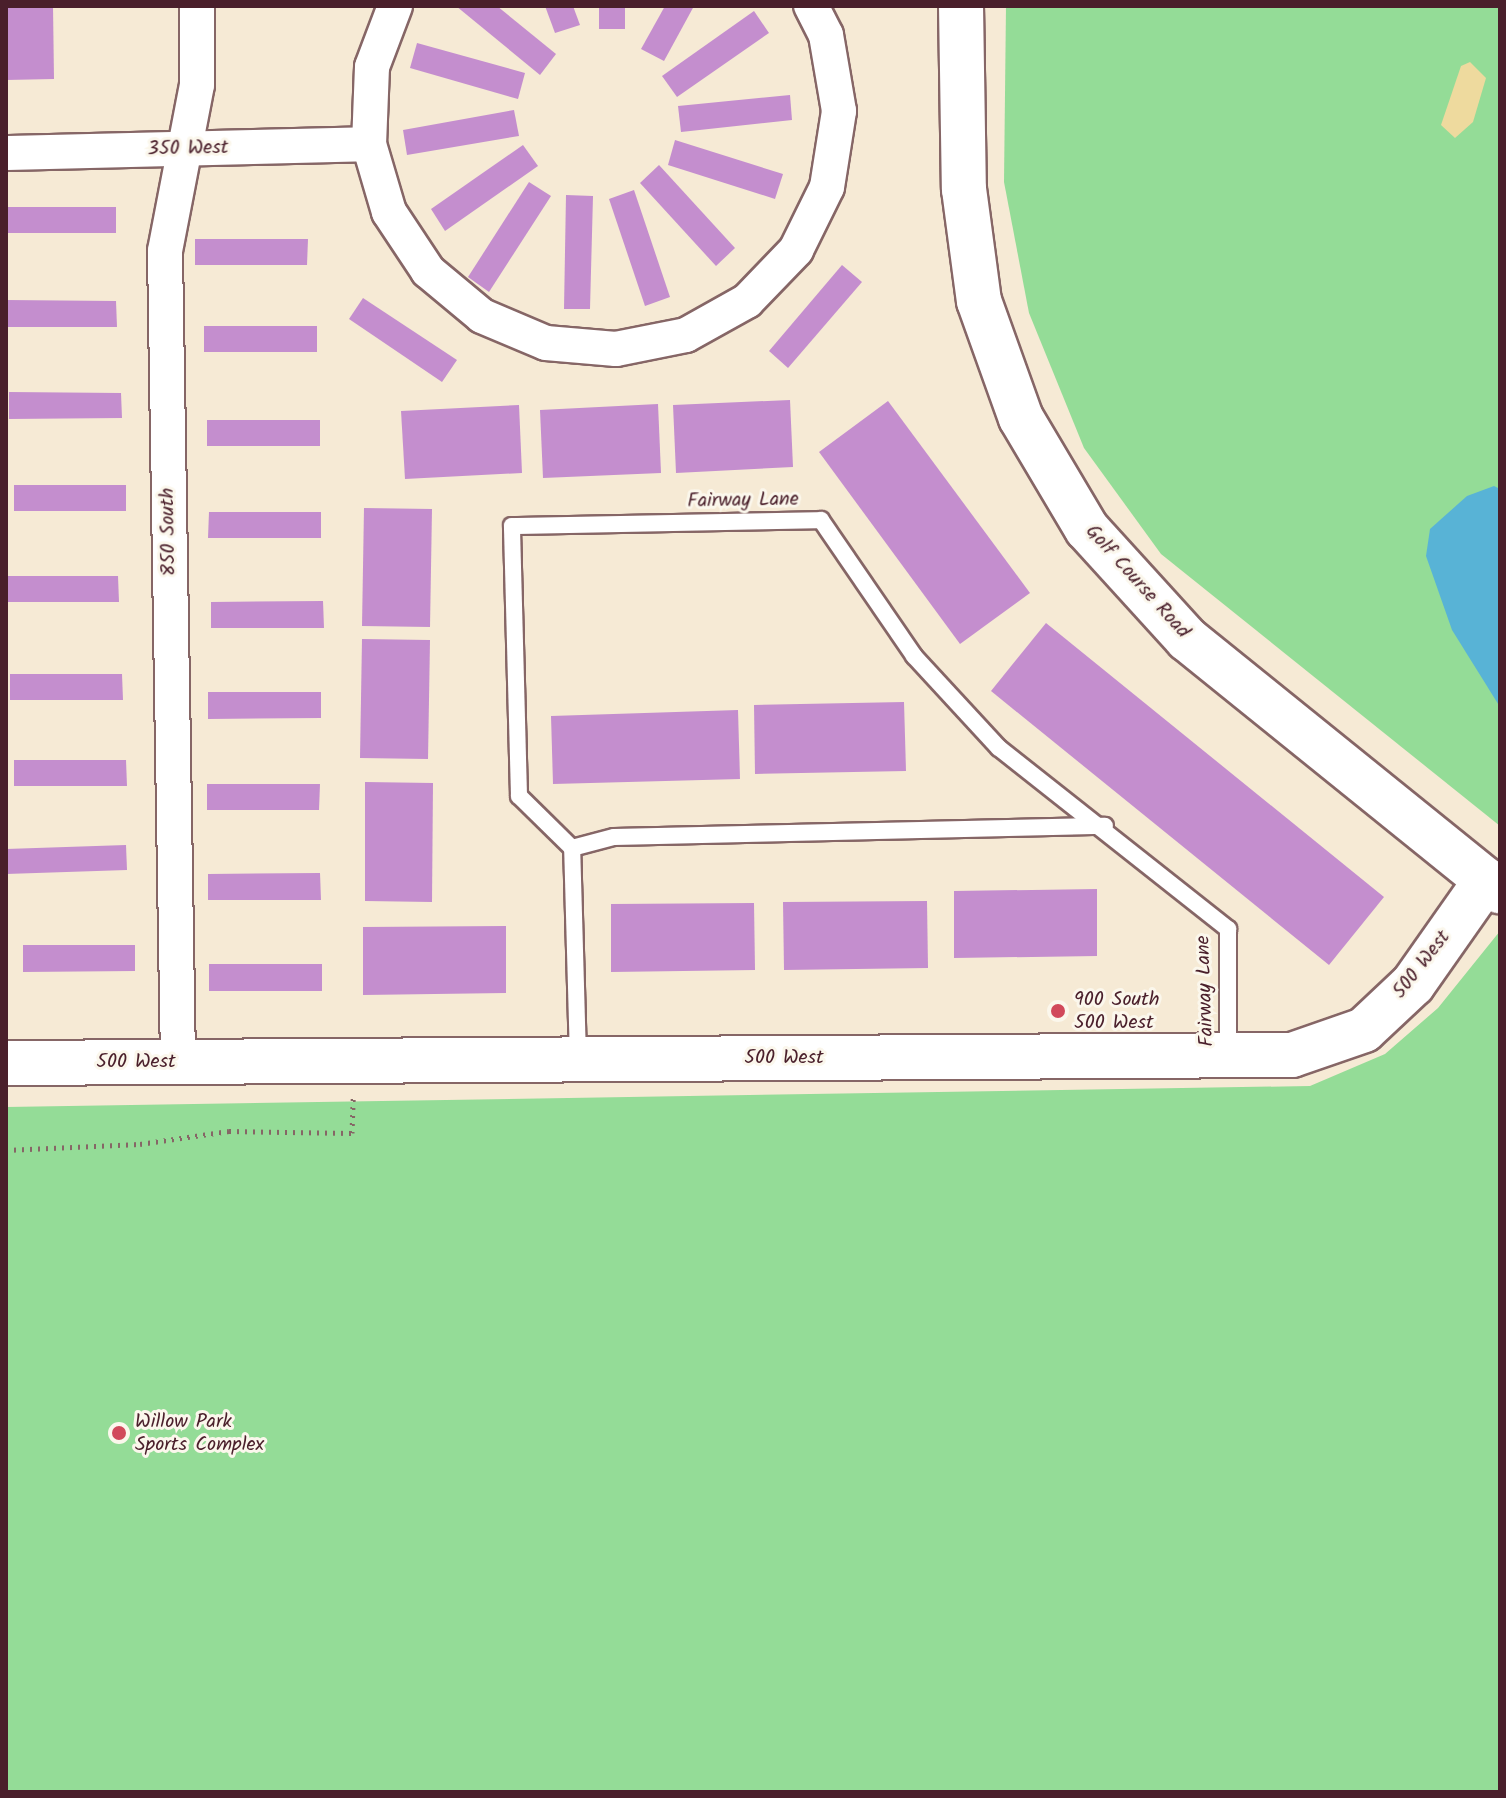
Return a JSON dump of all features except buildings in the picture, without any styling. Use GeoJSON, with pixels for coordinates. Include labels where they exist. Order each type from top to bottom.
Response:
{"type":"FeatureCollection","features":[{"type":"Feature","properties":{"kind":"street","name":"850 South"},"geometry":{"type":"LineString","coordinates":[[178,1062],[165,251],[197,85],[197,6]]}},
{"type":"Feature","properties":{"kind":"street"},"geometry":{"type":"LineString","coordinates":[[395,6],[372,67],[369,144],[389,212],[420,259],[482,316],[546,343],[616,349],[686,335],[747,301],[796,250],[827,187],[839,111],[826,35],[811,6]]}},
{"type":"Feature","properties":{"kind":"street","name":"Golf Course Road"},"geometry":{"type":"LineString","coordinates":[[961,6],[964,189],[979,301],[1021,418],[1072,504],[1187,639],[1493,886]]}},
{"type":"Feature","properties":{"kind":"street","name":"350 West"},"geometry":{"type":"LineString","coordinates":[[6,153],[369,144]]}},
{"type":"Feature","properties":{"kind":"street","name":"500 West"},"geometry":{"type":"LineString","coordinates":[[6,1063],[1292,1055],[1364,1030],[1413,984],[1493,886]]}},
{"type":"Feature","properties":{"kind":"lane","name":"Fairway Lane"},"geometry":{"type":"LineString","coordinates":[[572,848],[519,796],[512,526],[821,520],[914,656],[999,748],[1105,826],[1228,929],[1228,1056]]}},
{"type":"Feature","properties":{"kind":"lane"},"geometry":{"type":"LineString","coordinates":[[579,1059],[572,848],[614,837],[1105,826]]}},
{"type":"Feature","properties":{"kind":"path"},"geometry":{"type":"LineString","coordinates":[[6,1150],[140,1144],[229,1131],[352,1133],[353,1097]]}},
{"type":"Feature","properties":{"kind":"green space"},"geometry":{"type":"Polygon","coordinates":[[[1006,6],[1500,6],[1500,826],[1161,554],[1084,448],[1029,313],[1004,182],[1006,6]]]}},
{"type":"Feature","properties":{"kind":"green space"},"geometry":{"type":"Polygon","coordinates":[[[1500,931],[1500,1792],[6,1792],[6,1107],[1310,1086],[1385,1054],[1438,1008],[1500,931]]]}},
{"type":"Feature","properties":{"kind":"sand"},"geometry":{"type":"Polygon","coordinates":[[[1470,62],[1486,78],[1473,122],[1455,138],[1441,125],[1461,66],[1470,62]]]}},
{"type":"Feature","properties":{"kind":"water"},"geometry":{"type":"Polygon","coordinates":[[[1494,486],[1500,489],[1500,707],[1452,630],[1426,556],[1430,529],[1467,496],[1494,486]]]}},
{"type":"Feature","properties":{"kind":"place","name":"900 South 500 West"},"geometry":{"type":"Point","coordinates":[1058,1011]}},
{"type":"Feature","properties":{"kind":"place","name":"Willow Park Sports Complex"},"geometry":{"type":"Point","coordinates":[119,1433]}}]}
